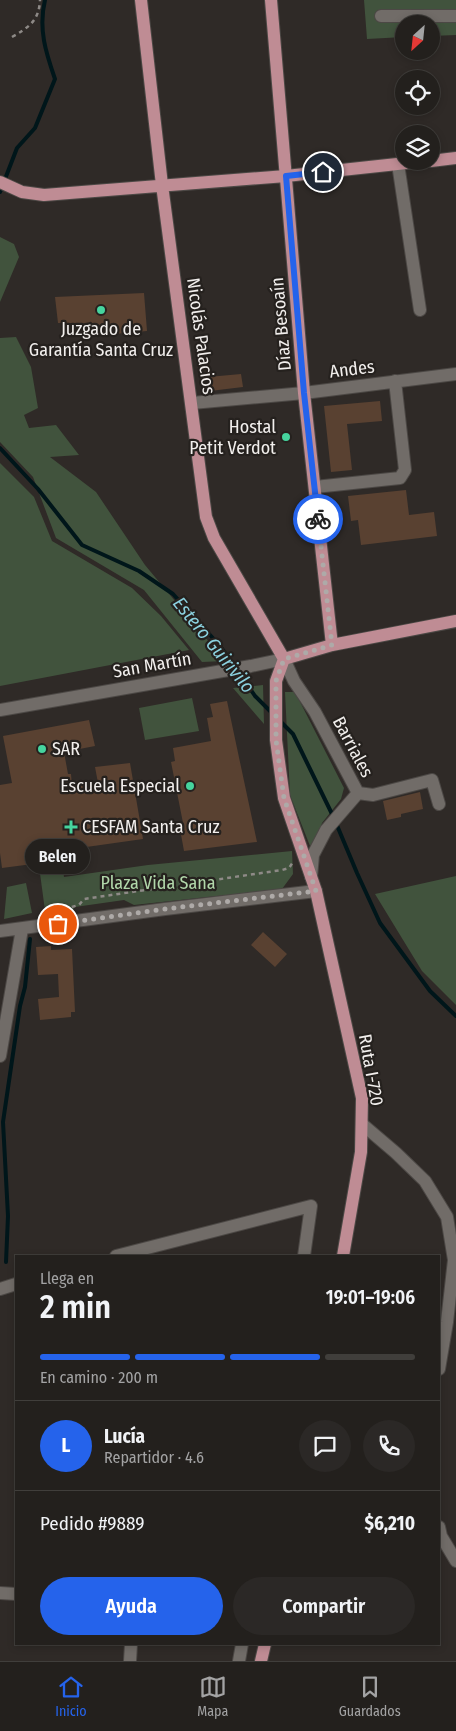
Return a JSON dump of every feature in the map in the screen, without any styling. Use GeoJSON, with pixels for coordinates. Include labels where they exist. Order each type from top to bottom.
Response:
{"type":"FeatureCollection","features":[{"type":"Feature","properties":{"kind":"main road","name":"Nicolás Palacios"},"geometry":{"type":"LineString","coordinates":[[141,0],[162,185],[206,517],[214,538],[284,659]]}},
{"type":"Feature","properties":{"kind":"main road","name":"Díaz Besoaín"},"geometry":{"type":"LineString","coordinates":[[271,0],[304,393],[332,645]]}},
{"type":"Feature","properties":{"kind":"main road"},"geometry":{"type":"LineString","coordinates":[[440,160],[456,158]]}},
{"type":"Feature","properties":{"kind":"main road"},"geometry":{"type":"LineString","coordinates":[[0,182],[15,190],[44,195],[286,176],[395,164]]}},
{"type":"Feature","properties":{"kind":"main road","name":"San Martín"},"geometry":{"type":"LineString","coordinates":[[284,659],[332,645],[456,622]]}},
{"type":"Feature","properties":{"kind":"main road"},"geometry":{"type":"LineString","coordinates":[[284,659],[276,681],[276,740],[284,798],[316,891]]}},
{"type":"Feature","properties":{"kind":"main road","name":"Ruta I-720"},"geometry":{"type":"LineString","coordinates":[[316,891],[362,1098],[361,1152],[343,1255]]}},
{"type":"Feature","properties":{"kind":"main road"},"geometry":{"type":"LineString","coordinates":[[261,1661],[265,1645]]}},
{"type":"Feature","properties":{"kind":"street"},"geometry":{"type":"LineString","coordinates":[[381,16],[456,16]]}},
{"type":"Feature","properties":{"kind":"street"},"geometry":{"type":"LineString","coordinates":[[399,170],[420,310]]}},
{"type":"Feature","properties":{"kind":"street","name":"Andes"},"geometry":{"type":"LineString","coordinates":[[192,403],[304,393],[456,374]]}},
{"type":"Feature","properties":{"kind":"street"},"geometry":{"type":"LineString","coordinates":[[314,487],[400,478],[404,470],[395,381]]}},
{"type":"Feature","properties":{"kind":"street","name":"San Martín"},"geometry":{"type":"LineString","coordinates":[[0,710],[284,659]]}},
{"type":"Feature","properties":{"kind":"street","name":"Barriales"},"geometry":{"type":"LineString","coordinates":[[284,659],[294,681],[315,712],[358,793],[326,830],[313,855],[311,877]]}},
{"type":"Feature","properties":{"kind":"street"},"geometry":{"type":"LineString","coordinates":[[358,793],[373,796],[432,780],[439,804]]}},
{"type":"Feature","properties":{"kind":"street"},"geometry":{"type":"LineString","coordinates":[[0,931],[316,891]]}},
{"type":"Feature","properties":{"kind":"street"},"geometry":{"type":"LineString","coordinates":[[0,1056],[22,929]]}},
{"type":"Feature","properties":{"kind":"street"},"geometry":{"type":"LineString","coordinates":[[362,1124],[425,1181],[447,1217],[454,1260],[440,1362]]}},
{"type":"Feature","properties":{"kind":"street"},"geometry":{"type":"LineString","coordinates":[[123,1255],[160,1250],[312,1206],[304,1255]]}},
{"type":"Feature","properties":{"kind":"street"},"geometry":{"type":"LineString","coordinates":[[0,1289],[15,1284]]}},
{"type":"Feature","properties":{"kind":"street"},"geometry":{"type":"LineString","coordinates":[[440,1532],[456,1561]]}},
{"type":"Feature","properties":{"kind":"street"},"geometry":{"type":"LineString","coordinates":[[0,1593],[15,1594]]}},
{"type":"Feature","properties":{"kind":"street"},"geometry":{"type":"LineString","coordinates":[[130,1661],[131,1645]]}},
{"type":"Feature","properties":{"kind":"street"},"geometry":{"type":"LineString","coordinates":[[239,1661],[242,1645]]}},
{"type":"Feature","properties":{"kind":"path"},"geometry":{"type":"LineString","coordinates":[[12,37],[30,26],[40,9],[40,0]]}},
{"type":"Feature","properties":{"kind":"path"},"geometry":{"type":"LineString","coordinates":[[60,910],[79,906],[84,899],[282,870],[289,868],[301,851]]}},
{"type":"Feature","properties":{"kind":"green space"},"geometry":{"type":"Polygon","coordinates":[[[364,0],[456,0],[456,35],[440,36],[440,15],[395,15],[395,37],[367,39],[364,0]]]}},
{"type":"Feature","properties":{"kind":"green space"},"geometry":{"type":"Polygon","coordinates":[[[0,237],[14,244],[19,257],[0,302],[0,237]]]}},
{"type":"Feature","properties":{"kind":"green space"},"geometry":{"type":"Polygon","coordinates":[[[16,337],[31,367],[38,408],[24,415],[29,428],[56,425],[79,455],[50,457],[96,492],[145,565],[225,661],[202,662],[144,590],[56,538],[33,477],[0,442],[0,338],[16,337]]]}},
{"type":"Feature","properties":{"kind":"green space"},"geometry":{"type":"Polygon","coordinates":[[[0,463],[34,497],[52,541],[132,588],[161,616],[189,650],[0,686],[0,463]]]}},
{"type":"Feature","properties":{"kind":"green space"},"geometry":{"type":"Polygon","coordinates":[[[263,685],[264,724],[233,688],[263,685]]]}},
{"type":"Feature","properties":{"kind":"green space"},"geometry":{"type":"Polygon","coordinates":[[[285,692],[295,692],[344,788],[341,799],[322,823],[318,838],[310,846],[290,795],[285,692]]]}},
{"type":"Feature","properties":{"kind":"green space"},"geometry":{"type":"Polygon","coordinates":[[[192,698],[199,731],[145,740],[139,708],[192,698]]]}},
{"type":"Feature","properties":{"kind":"green space","name":"Plaza Vida Sana"},"geometry":{"type":"Polygon","coordinates":[[[292,851],[293,874],[282,889],[134,905],[124,900],[75,907],[69,914],[46,918],[39,866],[62,863],[64,877],[148,865],[292,851]]]}},
{"type":"Feature","properties":{"kind":"green space"},"geometry":{"type":"Polygon","coordinates":[[[456,876],[456,1005],[422,971],[375,894],[456,876]]]}},
{"type":"Feature","properties":{"kind":"green space"},"geometry":{"type":"Polygon","coordinates":[[[26,883],[32,913],[4,919],[7,887],[26,883]]]}},
{"type":"Feature","properties":{"kind":"building","name":"Juzgado de Garantía Santa Cruz"},"geometry":{"type":"Polygon","coordinates":[[[144,293],[147,331],[88,335],[80,331],[81,323],[58,323],[55,297],[144,293]]]}},
{"type":"Feature","properties":{"kind":"building"},"geometry":{"type":"Polygon","coordinates":[[[241,374],[243,387],[210,391],[208,377],[241,374]]]}},
{"type":"Feature","properties":{"kind":"building"},"geometry":{"type":"Polygon","coordinates":[[[380,401],[382,421],[347,424],[352,470],[331,472],[324,406],[380,401]]]}},
{"type":"Feature","properties":{"kind":"building"},"geometry":{"type":"Polygon","coordinates":[[[406,490],[409,515],[434,512],[437,536],[361,545],[358,520],[351,521],[348,496],[406,490]]]}},
{"type":"Feature","properties":{"kind":"building","name":"Escuela Especial"},"geometry":{"type":"Polygon","coordinates":[[[227,701],[257,842],[184,851],[180,829],[184,828],[171,762],[175,761],[173,748],[211,741],[207,718],[213,717],[210,704],[227,701]]]}},
{"type":"Feature","properties":{"kind":"building","name":"CESFAM Santa Cruz"},"geometry":{"type":"Polygon","coordinates":[[[89,720],[95,746],[64,752],[68,774],[71,774],[72,786],[98,783],[95,767],[130,763],[143,839],[51,852],[48,862],[2,868],[0,853],[0,785],[12,783],[3,736],[89,720]]]}},
{"type":"Feature","properties":{"kind":"building"},"geometry":{"type":"Polygon","coordinates":[[[420,792],[423,809],[401,814],[401,817],[387,820],[383,801],[420,792]]]}},
{"type":"Feature","properties":{"kind":"building"},"geometry":{"type":"Polygon","coordinates":[[[263,932],[287,954],[275,967],[251,945],[263,932]]]}},
{"type":"Feature","properties":{"kind":"building"},"geometry":{"type":"Polygon","coordinates":[[[51,946],[51,950],[72,949],[75,1012],[71,1012],[71,1017],[40,1020],[38,999],[59,997],[58,974],[38,975],[36,947],[51,946]]]}},
{"type":"Feature","properties":{"kind":"waterway","name":"Estero Guirivilo"},"geometry":{"type":"LineString","coordinates":[[0,192],[17,148],[35,128],[55,79],[44,41],[42,21],[45,0]]}},
{"type":"Feature","properties":{"kind":"waterway","name":"Estero Guirivilo"},"geometry":{"type":"LineString","coordinates":[[0,448],[38,489],[82,545],[139,571],[173,594],[220,646],[234,666]]}},
{"type":"Feature","properties":{"kind":"waterway","name":"Estero Guirivilo"},"geometry":{"type":"LineString","coordinates":[[238,671],[255,696],[273,714]]}},
{"type":"Feature","properties":{"kind":"waterway","name":"Estero Guirivilo"},"geometry":{"type":"LineString","coordinates":[[280,721],[293,734],[333,816]]}},
{"type":"Feature","properties":{"kind":"waterway","name":"Estero Guirivilo"},"geometry":{"type":"LineString","coordinates":[[336,823],[380,923],[430,991],[456,1016]]}},
{"type":"Feature","properties":{"kind":"waterway"},"geometry":{"type":"LineString","coordinates":[[6,1262],[8,1216],[3,1122],[20,1006],[25,987],[30,939]]}},
{"type":"Feature","properties":{"kind":"way so far"},"geometry":{"type":"LineString","coordinates":[[58,924],[316,891],[284,798],[276,740],[276,681],[284,659],[332,645],[318,519]]}},
{"type":"Feature","properties":{"kind":"place","name":"Juzgado de Garantía Santa Cruz"},"geometry":{"type":"Point","coordinates":[101,310]}},
{"type":"Feature","properties":{"kind":"place","name":"Hostal Petit Verdot"},"geometry":{"type":"Point","coordinates":[286,437]}},
{"type":"Feature","properties":{"kind":"place","name":"SAR"},"geometry":{"type":"Point","coordinates":[42,749]}},
{"type":"Feature","properties":{"kind":"place","name":"Escuela Especial"},"geometry":{"type":"Point","coordinates":[190,786]}},
{"type":"Feature","properties":{"kind":"place","name":"CESFAM Santa Cruz"},"geometry":{"type":"Point","coordinates":[71,827]}},
{"type":"Feature","properties":{"kind":"place","name":"Belen"},"geometry":{"type":"Point","coordinates":[58,924]}},
{"type":"Feature","properties":{"kind":"route"},"geometry":{"type":"LineString","coordinates":[[318,519],[304,393],[286,176],[323,172]]}}]}
